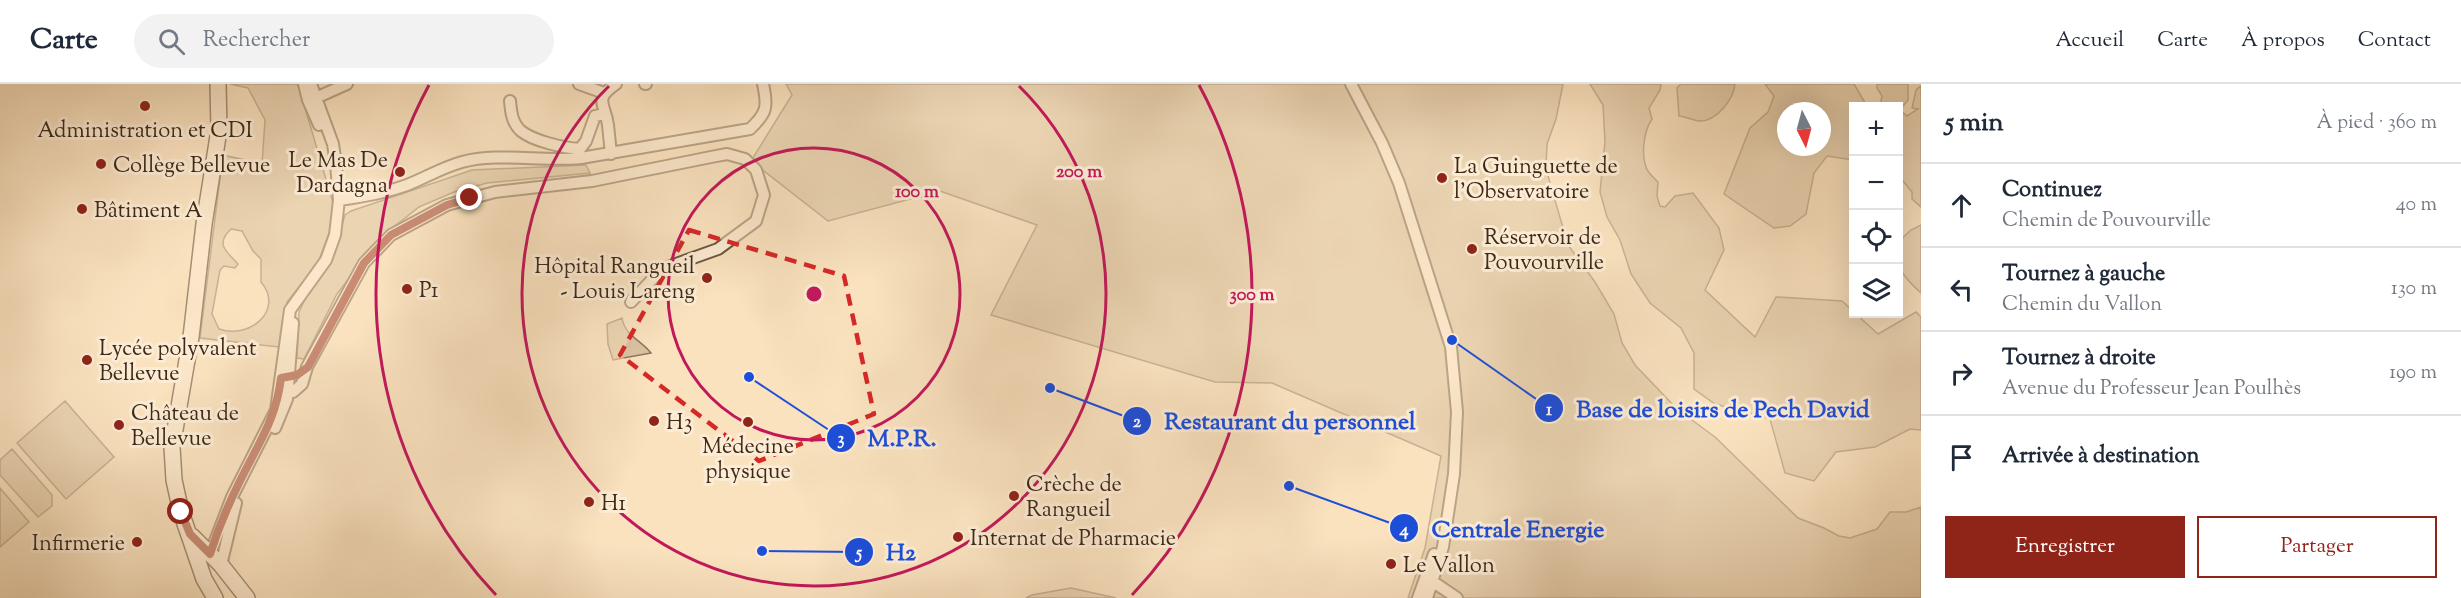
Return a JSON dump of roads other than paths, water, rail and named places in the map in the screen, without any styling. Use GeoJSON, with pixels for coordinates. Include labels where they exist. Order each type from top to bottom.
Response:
{"type":"FeatureCollection","features":[{"type":"Feature","properties":{"kind":"street"},"geometry":{"type":"LineString","coordinates":[[211,597],[181,512],[174,480],[172,447],[191,337],[204,224],[219,130],[218,84]]}},
{"type":"Feature","properties":{"kind":"street"},"geometry":{"type":"LineString","coordinates":[[204,579],[215,560],[237,501],[284,410],[287,322],[290,310],[326,260],[335,235],[339,200],[333,144],[304,84]]}},
{"type":"Feature","properties":{"kind":"street"},"geometry":{"type":"LineString","coordinates":[[311,84],[312,99]]}},
{"type":"Feature","properties":{"kind":"street"},"geometry":{"type":"LineString","coordinates":[[312,99],[347,84]]}},
{"type":"Feature","properties":{"kind":"street"},"geometry":{"type":"LineString","coordinates":[[579,84],[604,93]]}},
{"type":"Feature","properties":{"kind":"street"},"geometry":{"type":"LineString","coordinates":[[611,154],[600,103],[604,93],[616,84]]}},
{"type":"Feature","properties":{"kind":"street"},"geometry":{"type":"LineString","coordinates":[[339,200],[379,194],[462,162],[492,157],[559,160],[611,154],[750,129],[763,117],[767,103],[763,84]]}},
{"type":"Feature","properties":{"kind":"street"},"geometry":{"type":"LineString","coordinates":[[1351,84],[1382,143],[1399,183],[1451,348],[1457,412],[1454,474],[1446,523],[1429,580],[1427,598]]}},
{"type":"Feature","properties":{"kind":"street"},"geometry":{"type":"LineString","coordinates":[[510,101],[511,116],[521,131],[566,148],[580,149],[586,141],[596,116],[604,114]]}},
{"type":"Feature","properties":{"kind":"street"},"geometry":{"type":"LineString","coordinates":[[284,383],[293,392],[302,384],[308,367],[364,263],[391,235],[447,205],[495,192],[592,181],[727,154],[746,159],[756,170],[764,195],[756,221],[718,249],[663,269],[631,302]]}},
{"type":"Feature","properties":{"kind":"street"},"geometry":{"type":"LineString","coordinates":[[190,534],[247,598]]}},
{"type":"Feature","properties":{"kind":"street"},"geometry":{"type":"LineString","coordinates":[[211,597],[215,560]]}},
{"type":"Feature","properties":{"kind":"street"},"geometry":{"type":"LineString","coordinates":[[1418,598],[1429,580]]}},
{"type":"Feature","properties":{"kind":"street"},"geometry":{"type":"LineString","coordinates":[[1429,580],[1457,598]]}},
{"type":"Feature","properties":{"kind":"place","name":"Administration et CDI"},"geometry":{"type":"Point","coordinates":[145,106]}},
{"type":"Feature","properties":{"kind":"place","name":"Collège Bellevue"},"geometry":{"type":"Point","coordinates":[101,164]}},
{"type":"Feature","properties":{"kind":"place","name":"Le Mas De Dardagna"},"geometry":{"type":"Point","coordinates":[400,172]}},
{"type":"Feature","properties":{"kind":"place","name":"La Guinguette de l'Observatoire"},"geometry":{"type":"Point","coordinates":[1442,178]}},
{"type":"Feature","properties":{"kind":"place","name":"Bâtiment A"},"geometry":{"type":"Point","coordinates":[82,209]}},
{"type":"Feature","properties":{"kind":"place","name":"Réservoir de Pouvourville"},"geometry":{"type":"Point","coordinates":[1472,249]}},
{"type":"Feature","properties":{"kind":"place","name":"Hôpital Rangueil - Louis Lareng"},"geometry":{"type":"Point","coordinates":[707,278]}},
{"type":"Feature","properties":{"kind":"place","name":"P1"},"geometry":{"type":"Point","coordinates":[407,289]}},
{"type":"Feature","properties":{"kind":"place","name":"Base de loisirs de Pech David"},"geometry":{"type":"Point","coordinates":[1452,340]}},
{"type":"Feature","properties":{"kind":"place","name":"Lycée polyvalent Bellevue"},"geometry":{"type":"Point","coordinates":[87,360]}},
{"type":"Feature","properties":{"kind":"place","name":"M.P.R."},"geometry":{"type":"Point","coordinates":[749,377]}},
{"type":"Feature","properties":{"kind":"place","name":"Restaurant du personnel"},"geometry":{"type":"Point","coordinates":[1050,388]}},
{"type":"Feature","properties":{"kind":"place","name":"H3"},"geometry":{"type":"Point","coordinates":[654,421]}},
{"type":"Feature","properties":{"kind":"place","name":"Médecine physique"},"geometry":{"type":"Point","coordinates":[748,422]}},
{"type":"Feature","properties":{"kind":"place","name":"Château de Bellevue"},"geometry":{"type":"Point","coordinates":[119,425]}},
{"type":"Feature","properties":{"kind":"place","name":"Centrale Energie"},"geometry":{"type":"Point","coordinates":[1289,486]}},
{"type":"Feature","properties":{"kind":"place","name":"Crèche de Rangueil"},"geometry":{"type":"Point","coordinates":[1014,496]}},
{"type":"Feature","properties":{"kind":"place","name":"H1"},"geometry":{"type":"Point","coordinates":[589,502]}},
{"type":"Feature","properties":{"kind":"place","name":"Internat de Pharmacie"},"geometry":{"type":"Point","coordinates":[958,537]}},
{"type":"Feature","properties":{"kind":"place","name":"Infirmerie"},"geometry":{"type":"Point","coordinates":[137,542]}},
{"type":"Feature","properties":{"kind":"place","name":"H2"},"geometry":{"type":"Point","coordinates":[762,551]}},
{"type":"Feature","properties":{"kind":"place","name":"Le Vallon"},"geometry":{"type":"Point","coordinates":[1391,564]}}]}
